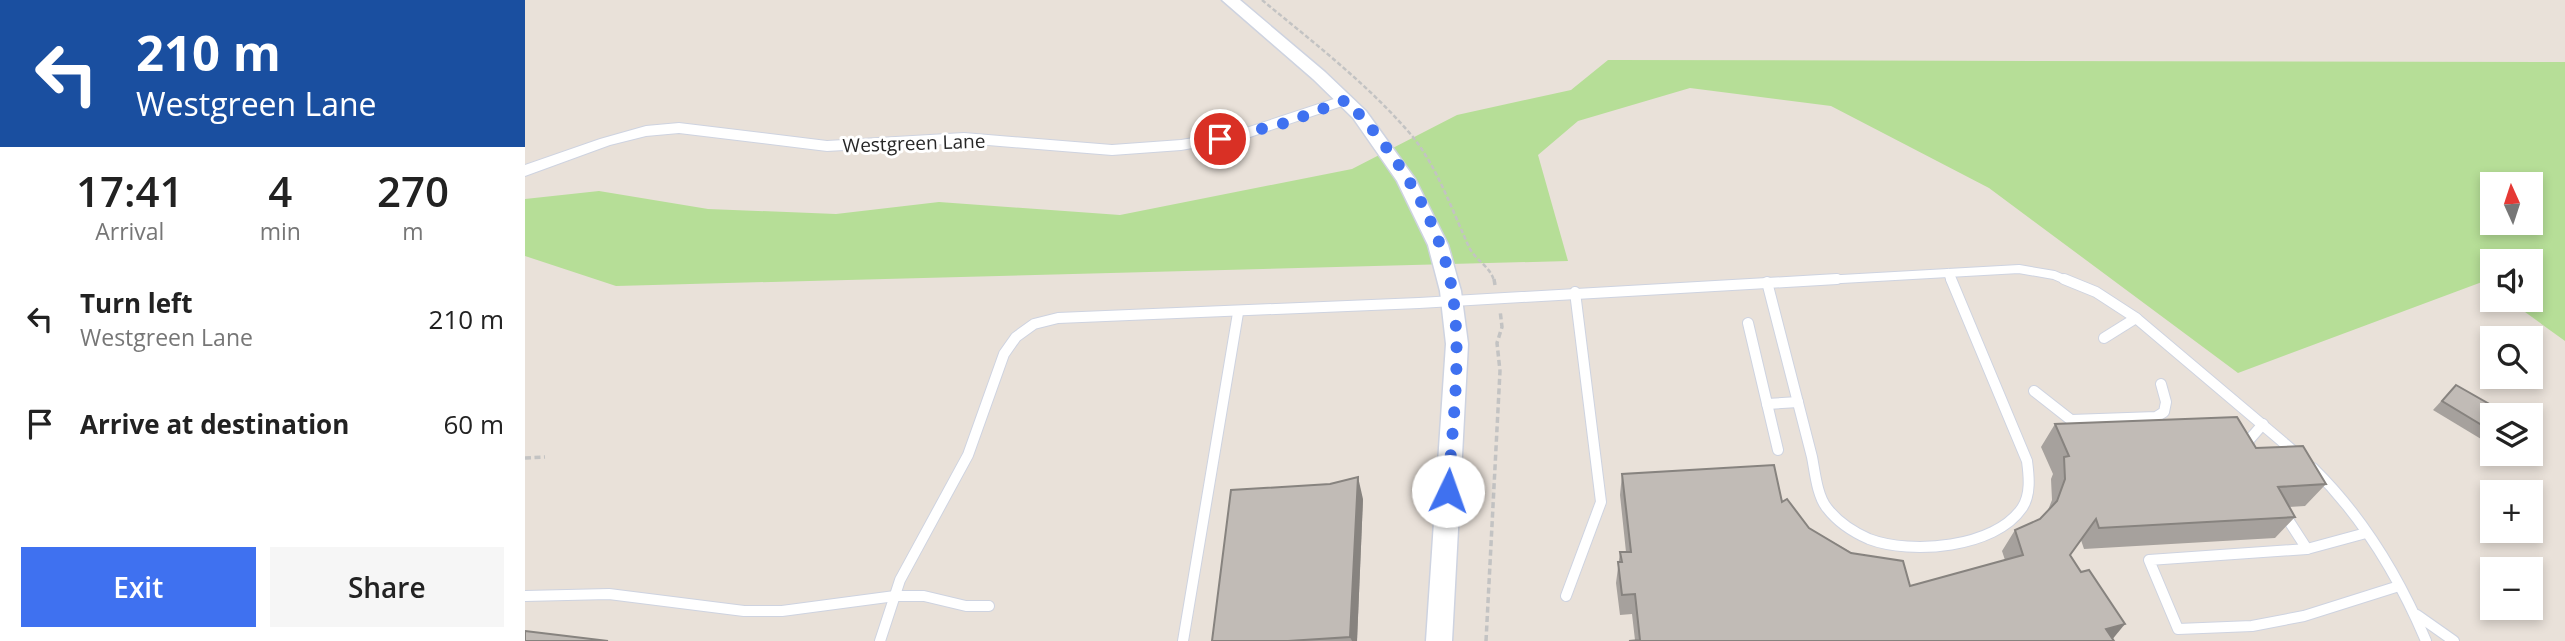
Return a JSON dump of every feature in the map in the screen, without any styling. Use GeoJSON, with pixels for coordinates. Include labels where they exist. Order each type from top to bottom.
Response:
{"type":"FeatureCollection","features":[{"type":"Feature","properties":{"kind":"street"},"geometry":{"type":"LineString","coordinates":[[1234,1],[1366,121],[1415,191],[1443,256],[1454,302],[1457,344],[1439,641]]}},
{"type":"Feature","properties":{"kind":"street","name":"Westgreen Lane"},"geometry":{"type":"LineString","coordinates":[[525,172],[604,142],[646,131],[679,128],[827,146],[964,138],[1112,150],[1181,145],[1239,136],[1346,100]]}},
{"type":"Feature","properties":{"kind":"lane"},"geometry":{"type":"LineString","coordinates":[[880,641],[900,580],[968,455],[1004,354],[1016,337],[1034,324],[1058,318],[1238,313],[1454,302],[1575,292],[2019,269],[2054,275],[2096,292],[2136,318],[2333,486],[2399,586],[2415,614],[2425,641]]}},
{"type":"Feature","properties":{"kind":"lane"},"geometry":{"type":"LineString","coordinates":[[1767,282],[1824,505],[1841,524],[1874,541],[1898,546],[1950,544],[1980,538],[2009,523],[2023,507],[2029,480],[2027,461],[1948,273]]}},
{"type":"Feature","properties":{"kind":"lane"},"geometry":{"type":"LineString","coordinates":[[1566,596],[1601,502],[1575,292]]}},
{"type":"Feature","properties":{"kind":"lane"},"geometry":{"type":"LineString","coordinates":[[1184,641],[1238,313]]}},
{"type":"Feature","properties":{"kind":"lane"},"geometry":{"type":"LineString","coordinates":[[2104,338],[2136,318]]}},
{"type":"Feature","properties":{"kind":"lane"},"geometry":{"type":"LineString","coordinates":[[1748,323],[1778,450]]}},
{"type":"Feature","properties":{"kind":"lane"},"geometry":{"type":"LineString","coordinates":[[2034,391],[2071,420],[2156,417],[2164,412],[2166,402],[2161,384]]}},
{"type":"Feature","properties":{"kind":"lane"},"geometry":{"type":"LineString","coordinates":[[1767,404],[1798,402]]}},
{"type":"Feature","properties":{"kind":"lane"},"geometry":{"type":"LineString","coordinates":[[2253,458],[2248,448],[2249,440],[2263,424]]}},
{"type":"Feature","properties":{"kind":"lane"},"geometry":{"type":"LineString","coordinates":[[2280,507],[2307,549]]}},
{"type":"Feature","properties":{"kind":"lane"},"geometry":{"type":"LineString","coordinates":[[2366,533],[2307,549],[2149,560],[2178,629],[2252,626],[2304,616],[2399,586]]}},
{"type":"Feature","properties":{"kind":"lane"},"geometry":{"type":"LineString","coordinates":[[525,596],[609,594],[744,611],[782,611],[895,596],[924,596],[966,606],[989,606]]}},
{"type":"Feature","properties":{"kind":"lane"},"geometry":{"type":"LineString","coordinates":[[2415,614],[2454,641]]}},
{"type":"Feature","properties":{"kind":"path"},"geometry":{"type":"LineString","coordinates":[[1486,641],[1500,371],[1497,343],[1502,318]]}},
{"type":"Feature","properties":{"kind":"path"},"geometry":{"type":"LineString","coordinates":[[525,458],[545,457]]}},
{"type":"Feature","properties":{"kind":"green space"},"geometry":{"type":"Polygon","coordinates":[[[1608,60],[2565,62],[2565,341],[2525,312],[2543,312],[2543,249],[2480,249],[2480,283],[2238,373],[1989,188],[1831,106],[1690,88],[1578,121],[1538,155],[1568,261],[616,286],[525,256],[525,199],[599,191],[708,209],[836,214],[939,202],[1120,215],[1352,169],[1457,115],[1571,90],[1608,60]]]}},
{"type":"Feature","properties":{"kind":"building"},"geometry":{"type":"Polygon","coordinates":[[[2456,385],[2488,403],[2480,403],[2480,424],[2442,401],[2456,385]]]}},
{"type":"Feature","properties":{"kind":"building"},"geometry":{"type":"Polygon","coordinates":[[[2237,417],[2256,448],[2303,446],[2326,484],[2278,487],[2295,517],[2099,528],[2096,519],[2070,555],[2081,572],[2089,570],[2125,624],[2106,629],[2114,641],[1629,641],[1640,640],[1635,594],[1622,595],[1618,562],[1622,562],[1620,552],[1631,552],[1622,474],[1774,465],[1782,502],[1787,499],[1809,528],[1851,553],[1903,561],[1910,586],[2023,555],[2015,530],[2040,519],[2057,501],[2065,479],[2064,457],[2069,456],[2055,424],[2237,417]]]}},
{"type":"Feature","properties":{"kind":"building"},"geometry":{"type":"Polygon","coordinates":[[[1358,477],[1350,637],[1288,641],[1212,641],[1231,490],[1330,484],[1358,477]]]}},
{"type":"Feature","properties":{"kind":"building"},"geometry":{"type":"Polygon","coordinates":[[[525,631],[608,641],[525,641],[525,631]]]}},
{"type":"Feature","properties":{"kind":"route"},"geometry":{"type":"LineString","coordinates":[[1220,139],[1285,123],[1346,100],[1366,121],[1415,191],[1438,241],[1454,302],[1457,344],[1448,491]]}}]}
